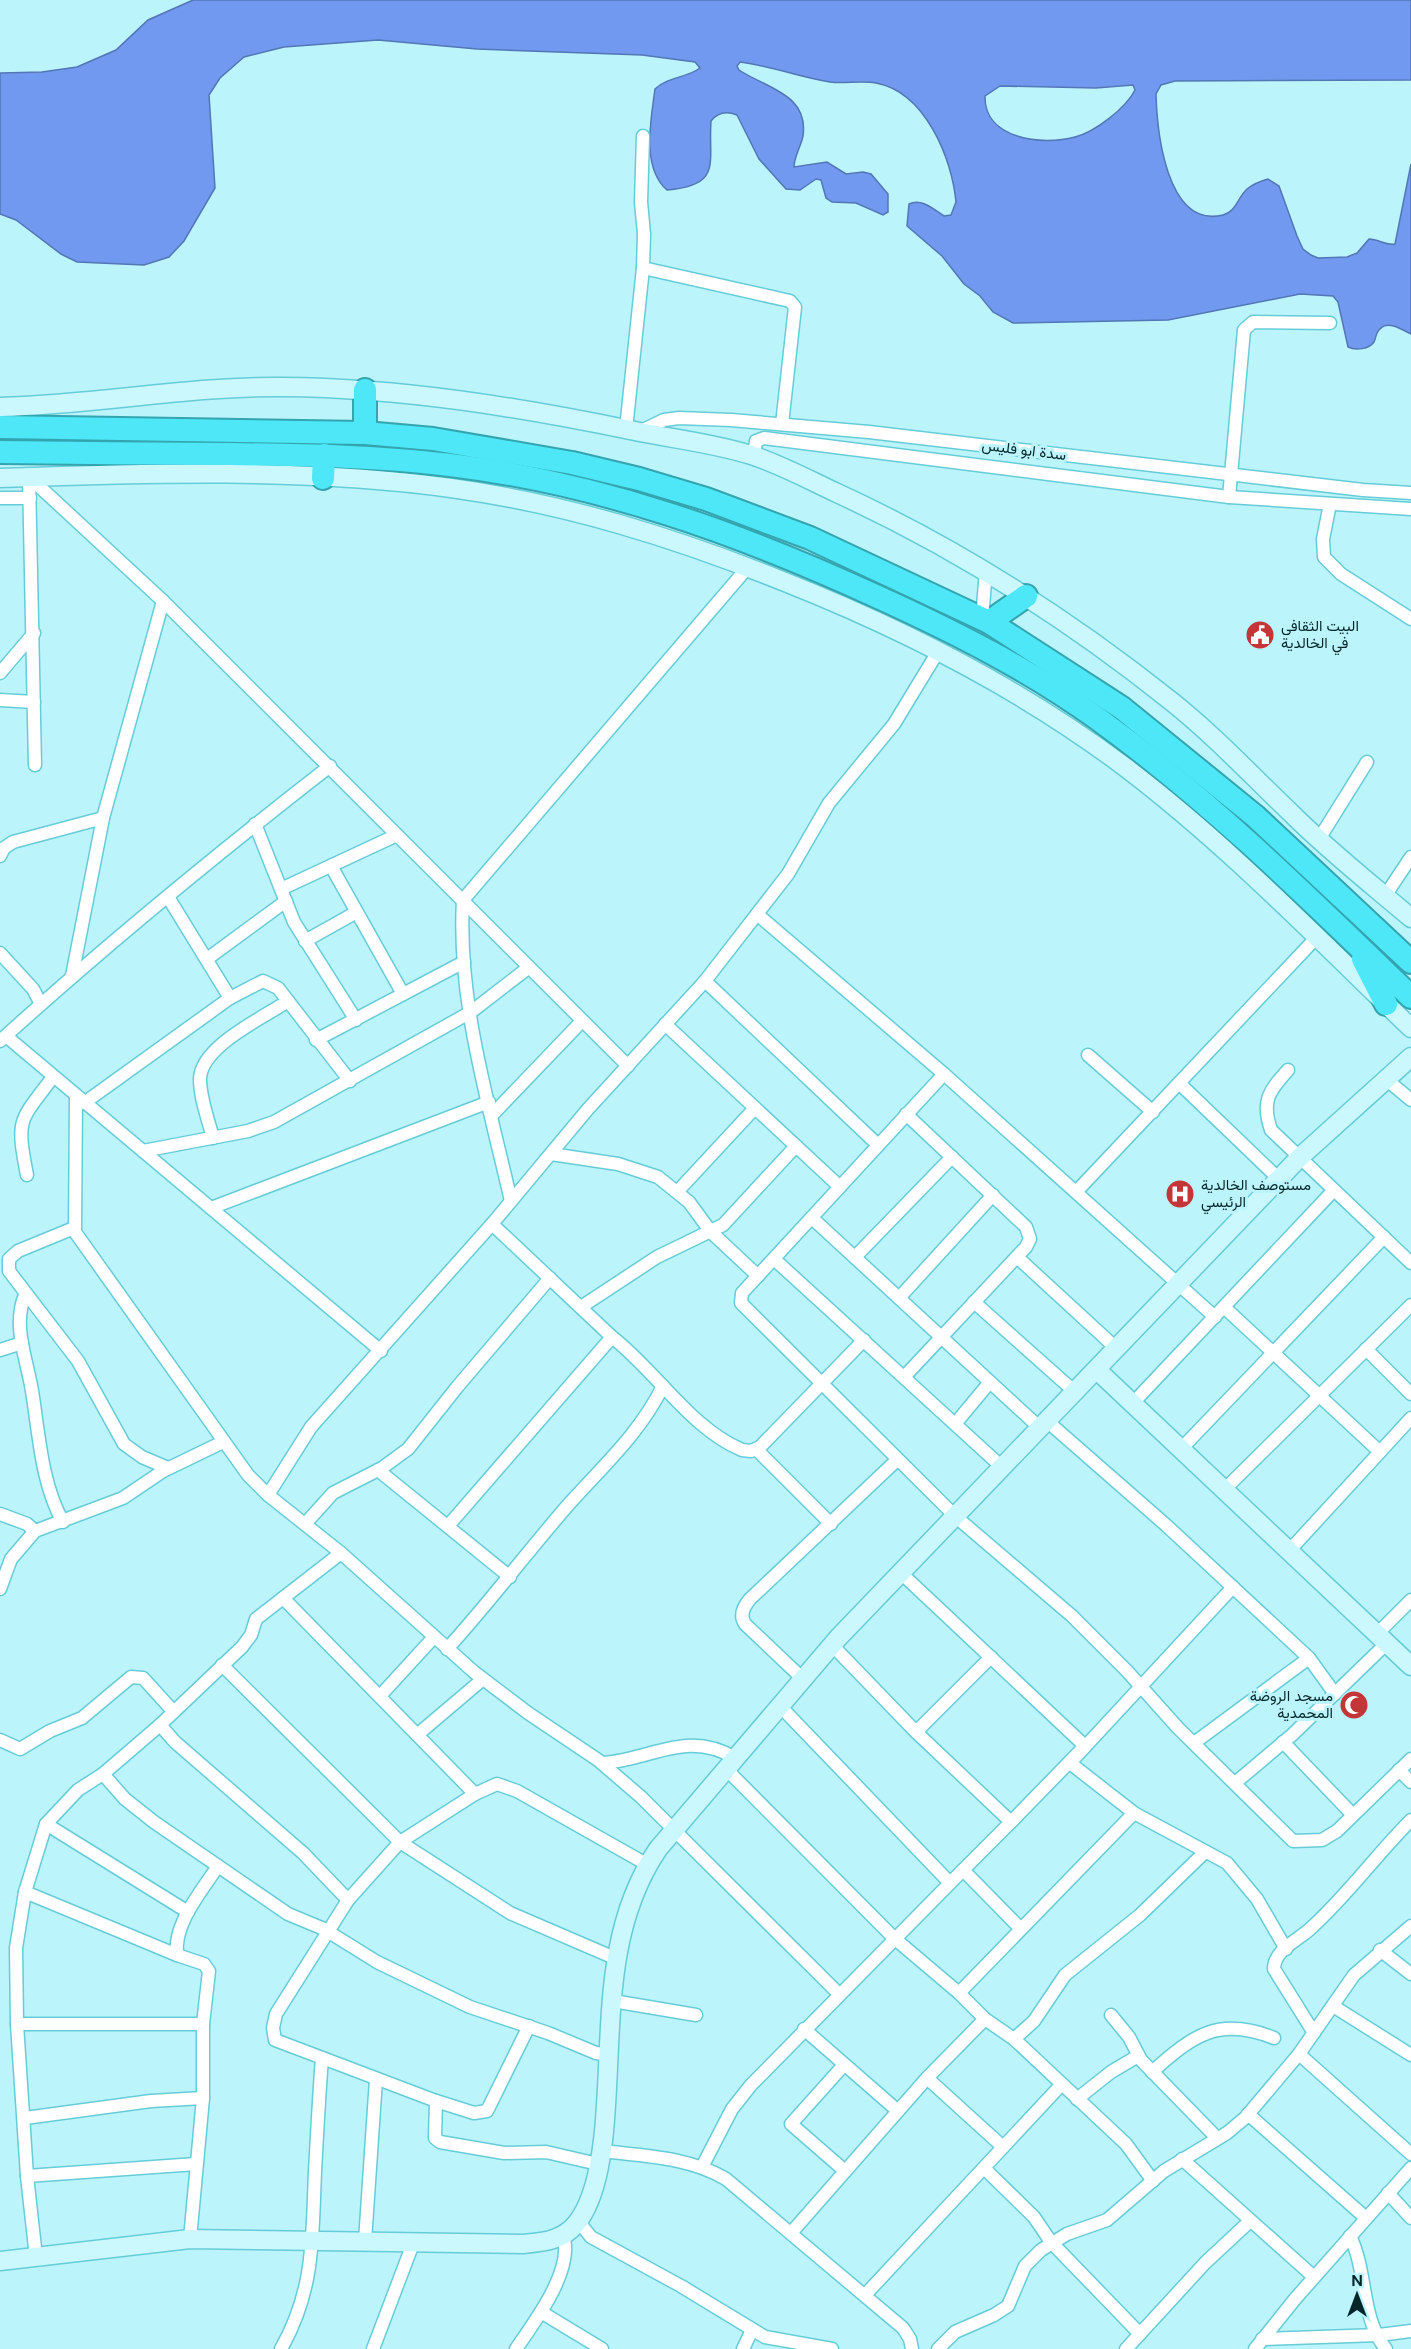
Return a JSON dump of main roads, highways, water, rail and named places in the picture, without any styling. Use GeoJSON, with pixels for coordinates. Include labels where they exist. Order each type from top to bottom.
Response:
{"type":"FeatureCollection","features":[{"type":"Feature","properties":{"kind":"highway"},"geometry":{"type":"LineString","coordinates":[[365,390],[365,433]]}},
{"type":"Feature","properties":{"kind":"highway"},"geometry":{"type":"LineString","coordinates":[[0,427],[365,433],[434,439],[560,461],[639,479],[706,499],[810,538],[986,620],[1122,708],[1206,774],[1271,831],[1411,962]]}},
{"type":"Feature","properties":{"kind":"highway"},"geometry":{"type":"LineString","coordinates":[[0,452],[324,455],[451,465],[576,487],[698,523],[879,609],[957,634],[1044,683],[1133,745],[1188,790],[1411,997]]}},
{"type":"Feature","properties":{"kind":"highway"},"geometry":{"type":"LineString","coordinates":[[323,478],[324,455]]}},
{"type":"Feature","properties":{"kind":"highway"},"geometry":{"type":"LineString","coordinates":[[986,620],[1026,596]]}},
{"type":"Feature","properties":{"kind":"highway"},"geometry":{"type":"LineString","coordinates":[[1188,790],[1206,774]]}},
{"type":"Feature","properties":{"kind":"highway"},"geometry":{"type":"LineString","coordinates":[[1354,942],[1386,1004]]}},
{"type":"Feature","properties":{"kind":"main road"},"geometry":{"type":"LineString","coordinates":[[0,407],[79,404],[222,388],[365,390],[512,407],[715,445],[754,456],[898,521],[986,571],[1067,622],[1171,701],[1230,751],[1319,839],[1411,918]]}},
{"type":"Feature","properties":{"kind":"main road"},"geometry":{"type":"LineString","coordinates":[[0,478],[182,474],[323,478],[448,488],[540,503],[631,526],[879,609],[939,650],[1030,701],[1127,768],[1222,848],[1411,1029]]}},
{"type":"Feature","properties":{"kind":"main road"},"geometry":{"type":"LineString","coordinates":[[0,2261],[190,2239],[522,2244],[550,2241],[562,2235],[578,2221],[587,2205],[600,2158],[617,1959],[624,1919],[648,1865],[675,1828],[832,1645],[1299,1158],[1411,1057]]}},
{"type":"Feature","properties":{"kind":"main road"},"geometry":{"type":"LineString","coordinates":[[1097,1370],[1226,1488],[1289,1551],[1411,1665]]}},
{"type":"Feature","properties":{"kind":"water"},"geometry":{"type":"Polygon","coordinates":[[[193,0],[1411,0],[1411,80],[1175,81],[1161,85],[1156,94],[1159,130],[1168,173],[1177,192],[1189,207],[1204,215],[1223,215],[1234,208],[1247,189],[1268,179],[1279,186],[1303,249],[1318,258],[1347,257],[1357,253],[1369,239],[1395,244],[1411,164],[1411,334],[1387,325],[1379,330],[1374,342],[1369,346],[1362,349],[1348,347],[1338,302],[1333,296],[1300,294],[1168,320],[1013,323],[993,312],[980,296],[964,284],[942,256],[907,226],[909,204],[923,203],[944,216],[951,215],[956,202],[949,166],[933,129],[909,99],[893,89],[870,82],[830,82],[740,62],[737,66],[739,70],[793,101],[799,110],[803,122],[803,136],[794,167],[827,162],[846,174],[863,172],[871,174],[888,194],[888,212],[883,215],[856,203],[832,202],[826,198],[821,180],[816,179],[800,190],[786,189],[759,159],[737,115],[730,113],[720,114],[711,121],[711,160],[705,177],[697,183],[667,190],[659,180],[651,156],[650,129],[655,89],[665,82],[700,68],[695,62],[642,55],[477,49],[378,40],[284,47],[244,57],[220,78],[209,95],[215,188],[184,241],[169,257],[144,265],[77,262],[61,254],[16,220],[0,214],[0,73],[42,72],[77,67],[116,50],[148,20],[193,0]],[[1133,85],[1096,88],[1000,86],[985,96],[987,110],[994,122],[1004,130],[1032,139],[1062,140],[1083,134],[1100,125],[1125,104],[1135,90],[1133,85]]]}},
{"type":"Feature","properties":{"kind":"place","name":"البيت الثقافي في الخالدية"},"geometry":{"type":"Point","coordinates":[1260,635]}},
{"type":"Feature","properties":{"kind":"place","name":"مستوصف الخالدية الرئيسي"},"geometry":{"type":"Point","coordinates":[1180,1194]}},
{"type":"Feature","properties":{"kind":"place","name":"مسجد الروضة المحمدية"},"geometry":{"type":"Point","coordinates":[1354,1705]}}]}
